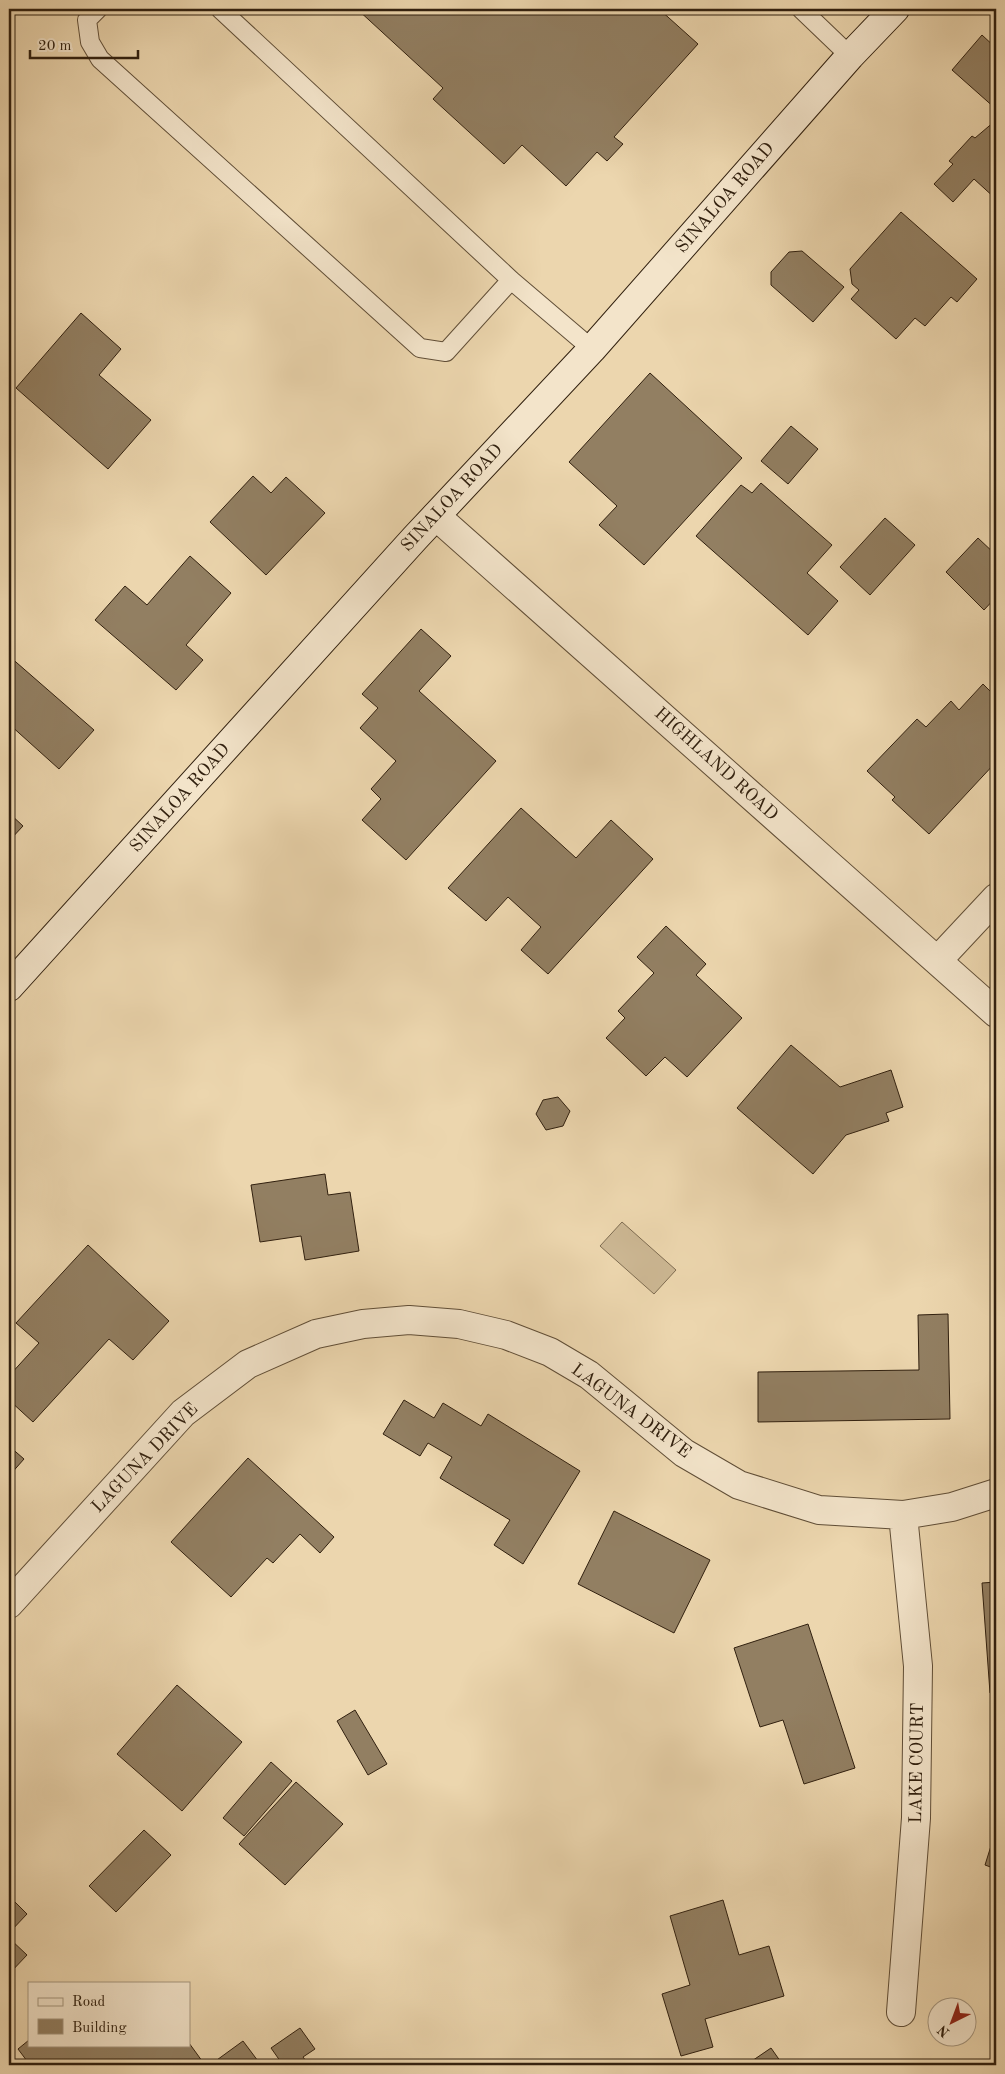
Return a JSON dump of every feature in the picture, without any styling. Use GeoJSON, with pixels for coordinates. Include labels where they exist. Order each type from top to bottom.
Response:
{"type":"FeatureCollection","features":[{"type":"Feature","properties":{"kind":"street","name":"SINALOA ROAD"},"geometry":{"type":"LineString","coordinates":[[9,987],[436,516],[592,349],[850,56],[895,9]]}},
{"type":"Feature","properties":{"kind":"street","name":"HIGHLAND ROAD"},"geometry":{"type":"LineString","coordinates":[[436,516],[996,1013]]}},
{"type":"Feature","properties":{"kind":"street"},"geometry":{"type":"LineString","coordinates":[[938,960],[996,898]]}},
{"type":"Feature","properties":{"kind":"street","name":"LAGUNA DRIVE"},"geometry":{"type":"LineString","coordinates":[[9,1604],[183,1413],[248,1364],[316,1334],[363,1324],[409,1320],[459,1324],[506,1335],[550,1352],[589,1375],[684,1453],[738,1485],[819,1510],[904,1515],[952,1507],[996,1493]]}},
{"type":"Feature","properties":{"kind":"street","name":"LAKE COURT"},"geometry":{"type":"LineString","coordinates":[[901,2012],[916,1818],[918,1666],[904,1515]]}},
{"type":"Feature","properties":{"kind":"lane"},"geometry":{"type":"LineString","coordinates":[[98,9],[87,20],[90,42],[100,59],[420,348],[446,352],[511,280]]}},
{"type":"Feature","properties":{"kind":"lane"},"geometry":{"type":"LineString","coordinates":[[220,9],[511,280],[592,349]]}},
{"type":"Feature","properties":{"kind":"lane"},"geometry":{"type":"LineString","coordinates":[[802,9],[850,56]]}},
{"type":"Feature","properties":{"kind":"shaded area"},"geometry":{"type":"Polygon","coordinates":[[[622,1222],[676,1270],[654,1294],[600,1246],[622,1222]]]}},
{"type":"Feature","properties":{"kind":"building"},"geometry":{"type":"Polygon","coordinates":[[[357,9],[659,9],[698,44],[614,137],[623,144],[607,161],[597,152],[566,186],[522,145],[504,164],[433,99],[443,88],[357,9]]]}},
{"type":"Feature","properties":{"kind":"building"},"geometry":{"type":"Polygon","coordinates":[[[982,35],[996,48],[996,109],[952,70],[982,35]]]}},
{"type":"Feature","properties":{"kind":"building"},"geometry":{"type":"Polygon","coordinates":[[[996,111],[996,199],[974,179],[953,202],[934,184],[953,164],[949,161],[972,136],[975,138],[995,121],[991,117],[996,111]]]}},
{"type":"Feature","properties":{"kind":"building"},"geometry":{"type":"Polygon","coordinates":[[[901,212],[977,279],[957,302],[951,297],[925,326],[915,318],[896,339],[851,299],[859,290],[852,284],[850,269],[901,212]]]}},
{"type":"Feature","properties":{"kind":"building"},"geometry":{"type":"Polygon","coordinates":[[[802,251],[844,287],[813,322],[771,285],[771,272],[789,252],[802,251]]]}},
{"type":"Feature","properties":{"kind":"building"},"geometry":{"type":"Polygon","coordinates":[[[81,313],[121,349],[99,375],[151,420],[108,469],[16,388],[81,313]]]}},
{"type":"Feature","properties":{"kind":"building"},"geometry":{"type":"Polygon","coordinates":[[[650,373],[742,458],[644,565],[599,525],[617,506],[569,462],[650,373]]]}},
{"type":"Feature","properties":{"kind":"building"},"geometry":{"type":"Polygon","coordinates":[[[791,426],[818,449],[788,484],[761,461],[791,426]]]}},
{"type":"Feature","properties":{"kind":"building"},"geometry":{"type":"Polygon","coordinates":[[[253,476],[271,493],[286,477],[325,513],[266,575],[210,522],[253,476]]]}},
{"type":"Feature","properties":{"kind":"building"},"geometry":{"type":"Polygon","coordinates":[[[761,483],[832,545],[807,573],[838,601],[808,635],[696,536],[741,485],[752,493],[761,483]]]}},
{"type":"Feature","properties":{"kind":"building"},"geometry":{"type":"Polygon","coordinates":[[[885,518],[915,545],[870,595],[840,567],[885,518]]]}},
{"type":"Feature","properties":{"kind":"building"},"geometry":{"type":"Polygon","coordinates":[[[978,538],[996,555],[996,597],[984,610],[946,572],[978,538]]]}},
{"type":"Feature","properties":{"kind":"building"},"geometry":{"type":"Polygon","coordinates":[[[190,556],[231,593],[186,645],[203,660],[176,690],[95,620],[125,586],[147,605],[190,556]]]}},
{"type":"Feature","properties":{"kind":"building"},"geometry":{"type":"Polygon","coordinates":[[[421,629],[451,656],[419,691],[496,761],[406,860],[362,820],[381,799],[371,789],[396,761],[360,728],[378,708],[362,694],[421,629]]]}},
{"type":"Feature","properties":{"kind":"building"},"geometry":{"type":"Polygon","coordinates":[[[9,656],[94,730],[59,769],[9,724],[9,656]]]}},
{"type":"Feature","properties":{"kind":"building"},"geometry":{"type":"Polygon","coordinates":[[[983,684],[996,697],[996,762],[929,834],[892,800],[895,797],[867,771],[917,719],[926,727],[951,701],[959,710],[983,684]]]}},
{"type":"Feature","properties":{"kind":"building"},"geometry":{"type":"Polygon","coordinates":[[[521,808],[576,858],[611,820],[653,859],[548,974],[521,950],[541,927],[508,897],[486,921],[448,888],[521,808]]]}},
{"type":"Feature","properties":{"kind":"building"},"geometry":{"type":"Polygon","coordinates":[[[9,813],[23,826],[9,841],[9,813]]]}},
{"type":"Feature","properties":{"kind":"building"},"geometry":{"type":"Polygon","coordinates":[[[666,926],[706,964],[696,975],[742,1018],[687,1077],[665,1057],[646,1076],[606,1038],[625,1018],[618,1011],[654,973],[637,957],[666,926]]]}},
{"type":"Feature","properties":{"kind":"building"},"geometry":{"type":"Polygon","coordinates":[[[791,1045],[840,1087],[891,1070],[903,1107],[886,1113],[889,1121],[846,1135],[813,1174],[737,1108],[791,1045]]]}},
{"type":"Feature","properties":{"kind":"building"},"geometry":{"type":"Polygon","coordinates":[[[558,1097],[570,1111],[563,1126],[546,1130],[536,1114],[543,1100],[558,1097]]]}},
{"type":"Feature","properties":{"kind":"building"},"geometry":{"type":"Polygon","coordinates":[[[325,1174],[328,1195],[350,1192],[359,1251],[305,1260],[301,1236],[260,1242],[251,1185],[325,1174]]]}},
{"type":"Feature","properties":{"kind":"building"},"geometry":{"type":"Polygon","coordinates":[[[88,1245],[169,1321],[133,1360],[109,1339],[33,1422],[9,1400],[9,1376],[39,1343],[16,1323],[88,1245]]]}},
{"type":"Feature","properties":{"kind":"building"},"geometry":{"type":"Polygon","coordinates":[[[948,1314],[950,1419],[758,1422],[758,1372],[919,1370],[918,1315],[948,1314]]]}},
{"type":"Feature","properties":{"kind":"building"},"geometry":{"type":"Polygon","coordinates":[[[404,1400],[434,1418],[443,1403],[481,1426],[488,1414],[580,1471],[523,1564],[494,1545],[510,1520],[440,1478],[452,1457],[428,1443],[420,1456],[383,1434],[404,1400]]]}},
{"type":"Feature","properties":{"kind":"building"},"geometry":{"type":"Polygon","coordinates":[[[9,1446],[24,1459],[9,1476],[9,1446]]]}},
{"type":"Feature","properties":{"kind":"building"},"geometry":{"type":"Polygon","coordinates":[[[248,1458],[334,1537],[320,1553],[300,1534],[273,1563],[267,1558],[231,1597],[171,1542],[248,1458]]]}},
{"type":"Feature","properties":{"kind":"building"},"geometry":{"type":"Polygon","coordinates":[[[614,1511],[710,1560],[674,1633],[578,1584],[614,1511]]]}},
{"type":"Feature","properties":{"kind":"building"},"geometry":{"type":"Polygon","coordinates":[[[996,1582],[996,1692],[990,1693],[982,1583],[996,1582]]]}},
{"type":"Feature","properties":{"kind":"building"},"geometry":{"type":"Polygon","coordinates":[[[808,1624],[855,1768],[804,1784],[783,1720],[760,1727],[734,1648],[808,1624]]]}},
{"type":"Feature","properties":{"kind":"building"},"geometry":{"type":"Polygon","coordinates":[[[177,1685],[242,1742],[182,1811],[117,1754],[177,1685]]]}},
{"type":"Feature","properties":{"kind":"building"},"geometry":{"type":"Polygon","coordinates":[[[355,1710],[387,1764],[368,1775],[337,1721],[355,1710]]]}},
{"type":"Feature","properties":{"kind":"building"},"geometry":{"type":"Polygon","coordinates":[[[271,1762],[292,1781],[244,1836],[223,1818],[271,1762]]]}},
{"type":"Feature","properties":{"kind":"building"},"geometry":{"type":"Polygon","coordinates":[[[296,1782],[343,1824],[285,1885],[239,1844],[296,1782]]]}},
{"type":"Feature","properties":{"kind":"building"},"geometry":{"type":"Polygon","coordinates":[[[144,1830],[171,1855],[116,1912],[89,1886],[144,1830]]]}},
{"type":"Feature","properties":{"kind":"building"},"geometry":{"type":"Polygon","coordinates":[[[996,1830],[996,1869],[985,1865],[996,1830]]]}},
{"type":"Feature","properties":{"kind":"building"},"geometry":{"type":"Polygon","coordinates":[[[9,1896],[27,1914],[9,1933],[9,1896]]]}},
{"type":"Feature","properties":{"kind":"building"},"geometry":{"type":"Polygon","coordinates":[[[723,1900],[739,1955],[769,1946],[784,1996],[705,2019],[713,2047],[681,2056],[662,1994],[690,1985],[670,1916],[723,1900]]]}},
{"type":"Feature","properties":{"kind":"building"},"geometry":{"type":"Polygon","coordinates":[[[9,1938],[27,1955],[9,1974],[9,1938]]]}},
{"type":"Feature","properties":{"kind":"building"},"geometry":{"type":"Polygon","coordinates":[[[300,2028],[315,2049],[303,2057],[309,2065],[283,2065],[271,2048],[300,2028]]]}},
{"type":"Feature","properties":{"kind":"building"},"geometry":{"type":"Polygon","coordinates":[[[28,2041],[28,2046],[190,2046],[190,2044],[205,2065],[30,2065],[18,2049],[28,2041]]]}},
{"type":"Feature","properties":{"kind":"building"},"geometry":{"type":"Polygon","coordinates":[[[243,2041],[261,2065],[210,2065],[243,2041]]]}},
{"type":"Feature","properties":{"kind":"building"},"geometry":{"type":"Polygon","coordinates":[[[771,2048],[783,2065],[746,2065],[771,2048]]]}}]}
